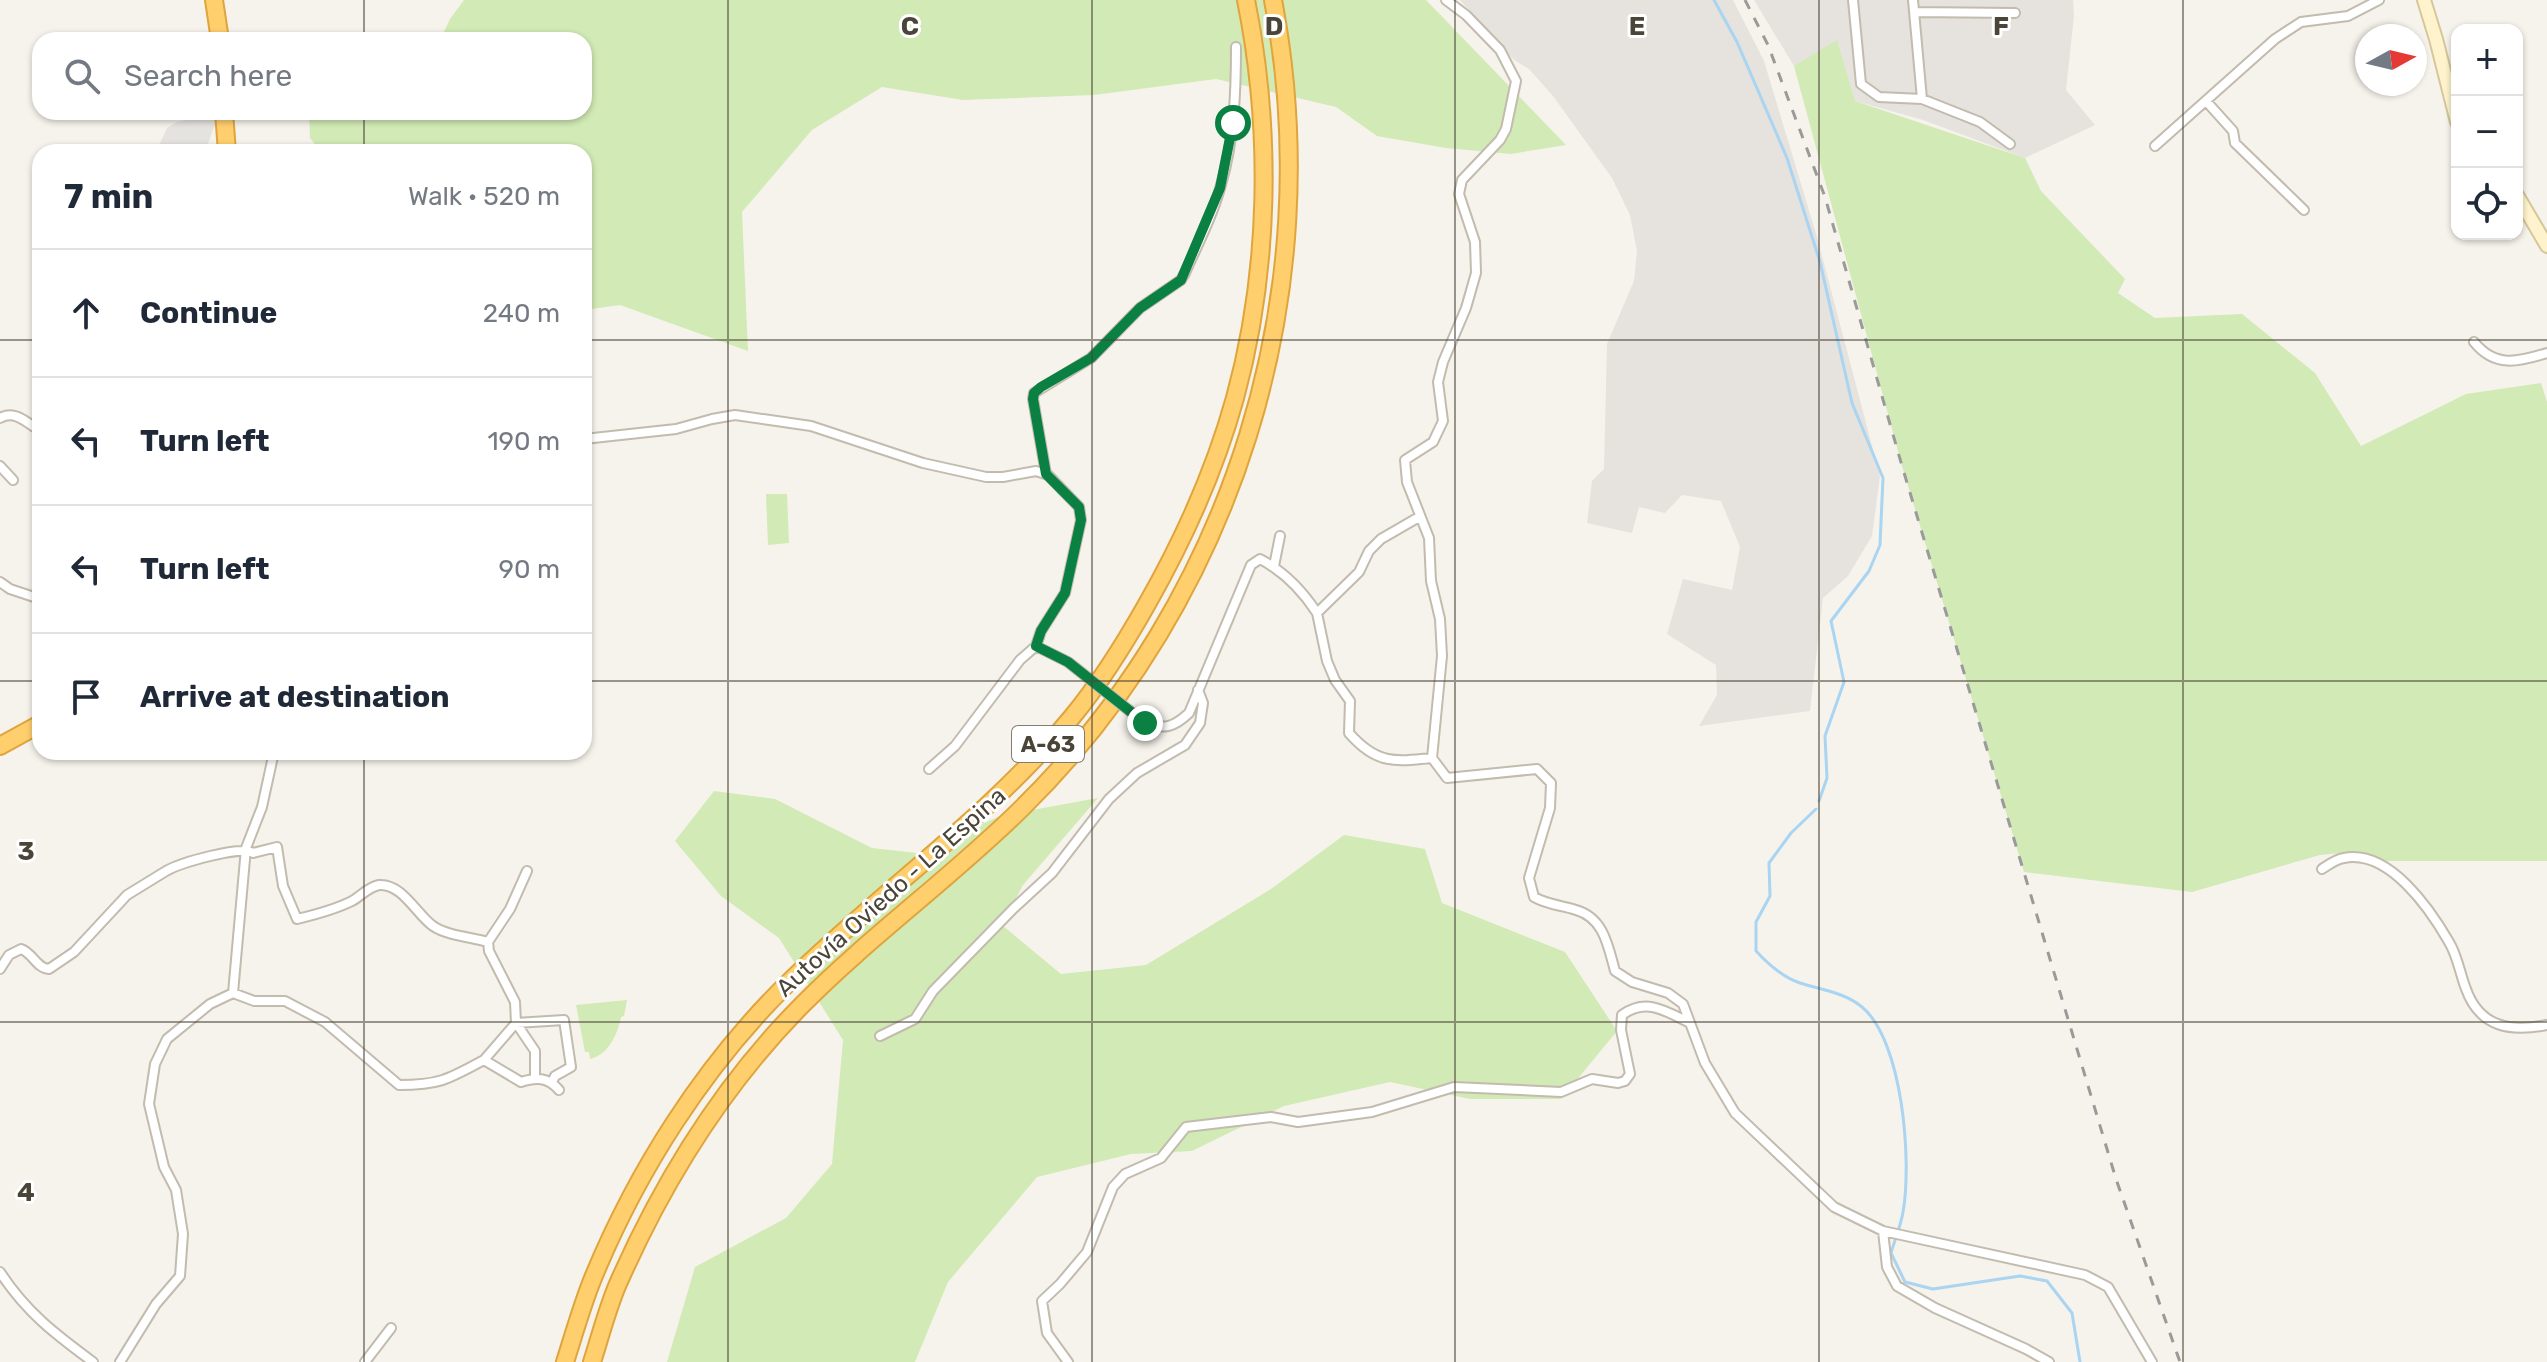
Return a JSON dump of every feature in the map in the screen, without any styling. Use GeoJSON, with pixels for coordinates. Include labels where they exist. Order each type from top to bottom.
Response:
{"type":"FeatureCollection","features":[{"type":"Feature","properties":{"kind":"highway"},"geometry":{"type":"LineString","coordinates":[[214,0],[219,32]]}},
{"type":"Feature","properties":{"kind":"highway","name":"Autovía Oviedo - La Espina"},"geometry":{"type":"LineString","coordinates":[[565,1362],[592,1280],[632,1194],[680,1116],[729,1049],[785,987],[854,922],[1001,795],[1074,716],[1125,643],[1171,562],[1207,482],[1230,411],[1252,316],[1261,234],[1263,151],[1257,67],[1246,0]]}},
{"type":"Feature","properties":{"kind":"highway","name":"Autovía Oviedo - La Espina"},"geometry":{"type":"LineString","coordinates":[[592,1362],[616,1289],[655,1208],[699,1131],[749,1063],[811,996],[1023,808],[1093,731],[1148,653],[1195,572],[1231,487],[1255,415],[1277,319],[1286,235],[1289,146],[1283,58],[1273,0]]}},
{"type":"Feature","properties":{"kind":"highway"},"geometry":{"type":"LineString","coordinates":[[225,120],[226,144]]}},
{"type":"Feature","properties":{"kind":"highway"},"geometry":{"type":"LineString","coordinates":[[0,746],[32,728]]}},
{"type":"Feature","properties":{"kind":"street"},"geometry":{"type":"LineString","coordinates":[[1446,0],[1466,15],[1500,50],[1516,81],[1506,129],[1500,140],[1462,180],[1459,194],[1475,242],[1476,273],[1438,382],[1443,421],[1433,442],[1405,460],[1407,482],[1429,538],[1431,581],[1440,619],[1441,644],[1432,758],[1447,778],[1537,769],[1551,783],[1550,808],[1529,878],[1534,897],[1546,904],[1578,910],[1596,920],[1615,971],[1632,982],[1668,993],[1683,1004],[1705,1063],[1735,1113],[1834,1207],[1887,1231],[2085,1275],[2108,1287],[2152,1362]]}},
{"type":"Feature","properties":{"kind":"street"},"geometry":{"type":"LineString","coordinates":[[1853,0],[1861,84],[1879,97],[1922,99],[1980,122],[2010,144]]}},
{"type":"Feature","properties":{"kind":"street"},"geometry":{"type":"LineString","coordinates":[[1913,0],[1922,99]]}},
{"type":"Feature","properties":{"kind":"street"},"geometry":{"type":"LineString","coordinates":[[2155,146],[2275,39],[2301,22],[2348,16],[2379,0]]}},
{"type":"Feature","properties":{"kind":"street"},"geometry":{"type":"LineString","coordinates":[[2424,0],[2451,98]]}},
{"type":"Feature","properties":{"kind":"street"},"geometry":{"type":"LineString","coordinates":[[1914,12],[2015,13]]}},
{"type":"Feature","properties":{"kind":"street"},"geometry":{"type":"LineString","coordinates":[[1046,474],[1034,393],[1091,358],[1140,308],[1181,280],[1191,261],[1228,159],[1233,123],[1236,47]]}},
{"type":"Feature","properties":{"kind":"street"},"geometry":{"type":"LineString","coordinates":[[2206,101],[2233,131],[2235,143],[2304,210]]}},
{"type":"Feature","properties":{"kind":"street"},"geometry":{"type":"LineString","coordinates":[[2523,205],[2547,246]]}},
{"type":"Feature","properties":{"kind":"street"},"geometry":{"type":"LineString","coordinates":[[2474,342],[2490,358],[2500,360],[2547,353]]}},
{"type":"Feature","properties":{"kind":"street"},"geometry":{"type":"LineString","coordinates":[[0,418],[5,415],[19,416],[32,426]]}},
{"type":"Feature","properties":{"kind":"street"},"geometry":{"type":"LineString","coordinates":[[592,438],[676,429],[735,415],[811,426],[923,463],[986,477],[1036,471],[1046,474],[1079,507],[1081,520],[1065,593],[1041,631],[1036,646],[1020,660],[955,746],[929,769]]}},
{"type":"Feature","properties":{"kind":"street"},"geometry":{"type":"LineString","coordinates":[[0,466],[13,480]]}},
{"type":"Feature","properties":{"kind":"street"},"geometry":{"type":"LineString","coordinates":[[1317,613],[1359,572],[1369,551],[1381,539],[1419,517]]}},
{"type":"Feature","properties":{"kind":"street"},"geometry":{"type":"LineString","coordinates":[[1274,566],[1280,536]]}},
{"type":"Feature","properties":{"kind":"street"},"geometry":{"type":"LineString","coordinates":[[1036,646],[1068,662],[1145,723],[1161,729],[1176,725],[1189,713],[1251,565],[1260,559],[1274,566],[1301,589],[1317,613],[1327,661],[1335,680],[1350,701],[1349,733],[1365,752],[1398,762],[1432,758]]}},
{"type":"Feature","properties":{"kind":"street"},"geometry":{"type":"LineString","coordinates":[[0,582],[32,596]]}},
{"type":"Feature","properties":{"kind":"street"},"geometry":{"type":"LineString","coordinates":[[880,1036],[915,1019],[933,991],[1052,873],[1109,799],[1137,773],[1185,745],[1200,723],[1203,703],[1198,690]]}},
{"type":"Feature","properties":{"kind":"street"},"geometry":{"type":"LineString","coordinates":[[233,993],[246,848],[262,807],[272,760]]}},
{"type":"Feature","properties":{"kind":"street"},"geometry":{"type":"LineString","coordinates":[[0,969],[9,955],[21,949],[27,951],[39,965],[49,969],[74,952],[127,895],[175,867],[246,848],[253,853],[277,847],[283,886],[297,919],[352,901],[366,890],[380,885],[391,888],[405,898],[432,926],[488,942]]}},
{"type":"Feature","properties":{"kind":"street"},"geometry":{"type":"LineString","coordinates":[[2322,869],[2346,857],[2380,863],[2392,870],[2421,901],[2450,943],[2471,1001],[2481,1013],[2510,1029],[2547,1025]]}},
{"type":"Feature","properties":{"kind":"street"},"geometry":{"type":"LineString","coordinates":[[527,871],[510,909],[488,942],[489,951],[515,1002],[516,1023],[535,1051],[535,1077]]}},
{"type":"Feature","properties":{"kind":"street"},"geometry":{"type":"LineString","coordinates":[[120,1362],[156,1304],[180,1276],[183,1234],[176,1190],[164,1167],[149,1104],[155,1064],[167,1039],[210,1004],[233,993],[254,1001],[285,1001],[325,1022],[399,1085],[430,1085],[484,1060],[516,1023],[564,1020],[571,1067],[555,1076],[552,1082]]}},
{"type":"Feature","properties":{"kind":"street"},"geometry":{"type":"LineString","coordinates":[[1068,1362],[1047,1333],[1042,1301],[1087,1252],[1113,1187],[1125,1174],[1161,1158],[1186,1127],[1271,1117],[1298,1122],[1372,1112],[1454,1087],[1561,1092],[1592,1079],[1618,1083],[1625,1081],[1630,1074],[1621,1030],[1622,1015],[1633,1007],[1644,1005],[1688,1022]]}},
{"type":"Feature","properties":{"kind":"street"},"geometry":{"type":"LineString","coordinates":[[484,1060],[521,1082],[535,1077],[552,1082],[559,1090]]}},
{"type":"Feature","properties":{"kind":"street"},"geometry":{"type":"LineString","coordinates":[[1887,1231],[1887,1267],[1897,1286],[1935,1308],[2049,1362]]}},
{"type":"Feature","properties":{"kind":"street"},"geometry":{"type":"LineString","coordinates":[[0,1272],[24,1307],[49,1330],[93,1362]]}},
{"type":"Feature","properties":{"kind":"street"},"geometry":{"type":"LineString","coordinates":[[365,1362],[391,1328]]}},
{"type":"Feature","properties":{"kind":"shaded area"},"geometry":{"type":"Polygon","coordinates":[[[1460,0],[1733,0],[1764,61],[1817,237],[1880,476],[1872,536],[1848,576],[1823,598],[1810,711],[1699,726],[1717,695],[1716,665],[1667,634],[1683,579],[1732,590],[1740,547],[1721,501],[1682,495],[1665,513],[1639,507],[1632,533],[1587,523],[1592,481],[1604,469],[1607,344],[1634,281],[1637,251],[1630,215],[1612,178],[1553,96],[1529,69],[1514,60],[1460,0]]]}},
{"type":"Feature","properties":{"kind":"shaded area"},"geometry":{"type":"Polygon","coordinates":[[[1754,0],[2073,0],[2066,90],[2095,125],[2025,158],[1923,120],[1855,101],[1837,41],[1794,66],[1754,0]]]}},
{"type":"Feature","properties":{"kind":"shaded area"},"geometry":{"type":"Polygon","coordinates":[[[219,120],[219,125],[214,127],[208,144],[160,144],[167,128],[177,122],[219,120]]]}},
{"type":"Feature","properties":{"kind":"green space"},"geometry":{"type":"Polygon","coordinates":[[[464,0],[1426,0],[1566,145],[1511,154],[1446,148],[1377,136],[1336,107],[1216,79],[1094,95],[963,100],[882,87],[812,130],[742,212],[748,351],[620,305],[592,309],[592,144],[315,144],[310,138],[309,120],[592,120],[592,32],[444,32],[464,0]]]}},
{"type":"Feature","properties":{"kind":"green space"},"geometry":{"type":"Polygon","coordinates":[[[1837,40],[1855,101],[2025,158],[2041,191],[2125,279],[2118,293],[2155,318],[2242,314],[2315,373],[2361,446],[2466,394],[2541,383],[2547,402],[2547,861],[2386,861],[2342,853],[2320,855],[2192,892],[2024,872],[1902,466],[1794,66],[1837,40]]]}},
{"type":"Feature","properties":{"kind":"green space"},"geometry":{"type":"Polygon","coordinates":[[[766,494],[787,494],[789,543],[768,545],[766,494]]]}},
{"type":"Feature","properties":{"kind":"green space"},"geometry":{"type":"Polygon","coordinates":[[[714,791],[775,799],[872,848],[917,853],[1000,816],[1098,798],[1023,885],[1002,925],[1061,974],[1146,965],[1271,889],[1344,835],[1425,849],[1442,903],[1565,952],[1617,1031],[1561,1099],[1470,1099],[1390,1082],[1284,1106],[1192,1151],[1131,1154],[1037,1177],[948,1282],[915,1362],[667,1362],[695,1267],[786,1218],[832,1164],[843,1040],[779,938],[721,896],[675,841],[714,791]]]}},
{"type":"Feature","properties":{"kind":"green space"},"geometry":{"type":"Polygon","coordinates":[[[627,1000],[624,1016],[611,1043],[602,1053],[590,1059],[589,1052],[585,1052],[576,1005],[627,1000]]]}},
{"type":"Feature","properties":{"kind":"waterway"},"geometry":{"type":"LineString","coordinates":[[1714,0],[1737,42],[1787,158],[1820,262],[1852,403],[1883,478],[1880,545],[1869,571],[1831,621],[1844,682],[1825,736],[1827,778],[1819,801]]}},
{"type":"Feature","properties":{"kind":"waterway"},"geometry":{"type":"LineString","coordinates":[[1816,809],[1791,833],[1769,863],[1770,896],[1756,922],[1756,951],[1787,977],[1840,995],[1862,1007],[1876,1024],[1887,1046],[1901,1104],[1906,1164],[1903,1212],[1891,1253],[1905,1282],[1933,1289],[2020,1276],[2047,1281],[2072,1313],[2080,1362]]}},
{"type":"Feature","properties":{"kind":"railway"},"geometry":{"type":"LineString","coordinates":[[1745,0],[1768,45],[1825,197],[1902,466],[2116,1179],[2180,1362]]}},
{"type":"Feature","properties":{"kind":"route"},"geometry":{"type":"LineString","coordinates":[[1145,723],[1068,662],[1036,646],[1041,631],[1065,593],[1081,520],[1079,507],[1046,474],[1033,399],[1034,393],[1041,387],[1072,372],[1091,358],[1140,308],[1181,280],[1220,188],[1233,123]]}}]}
